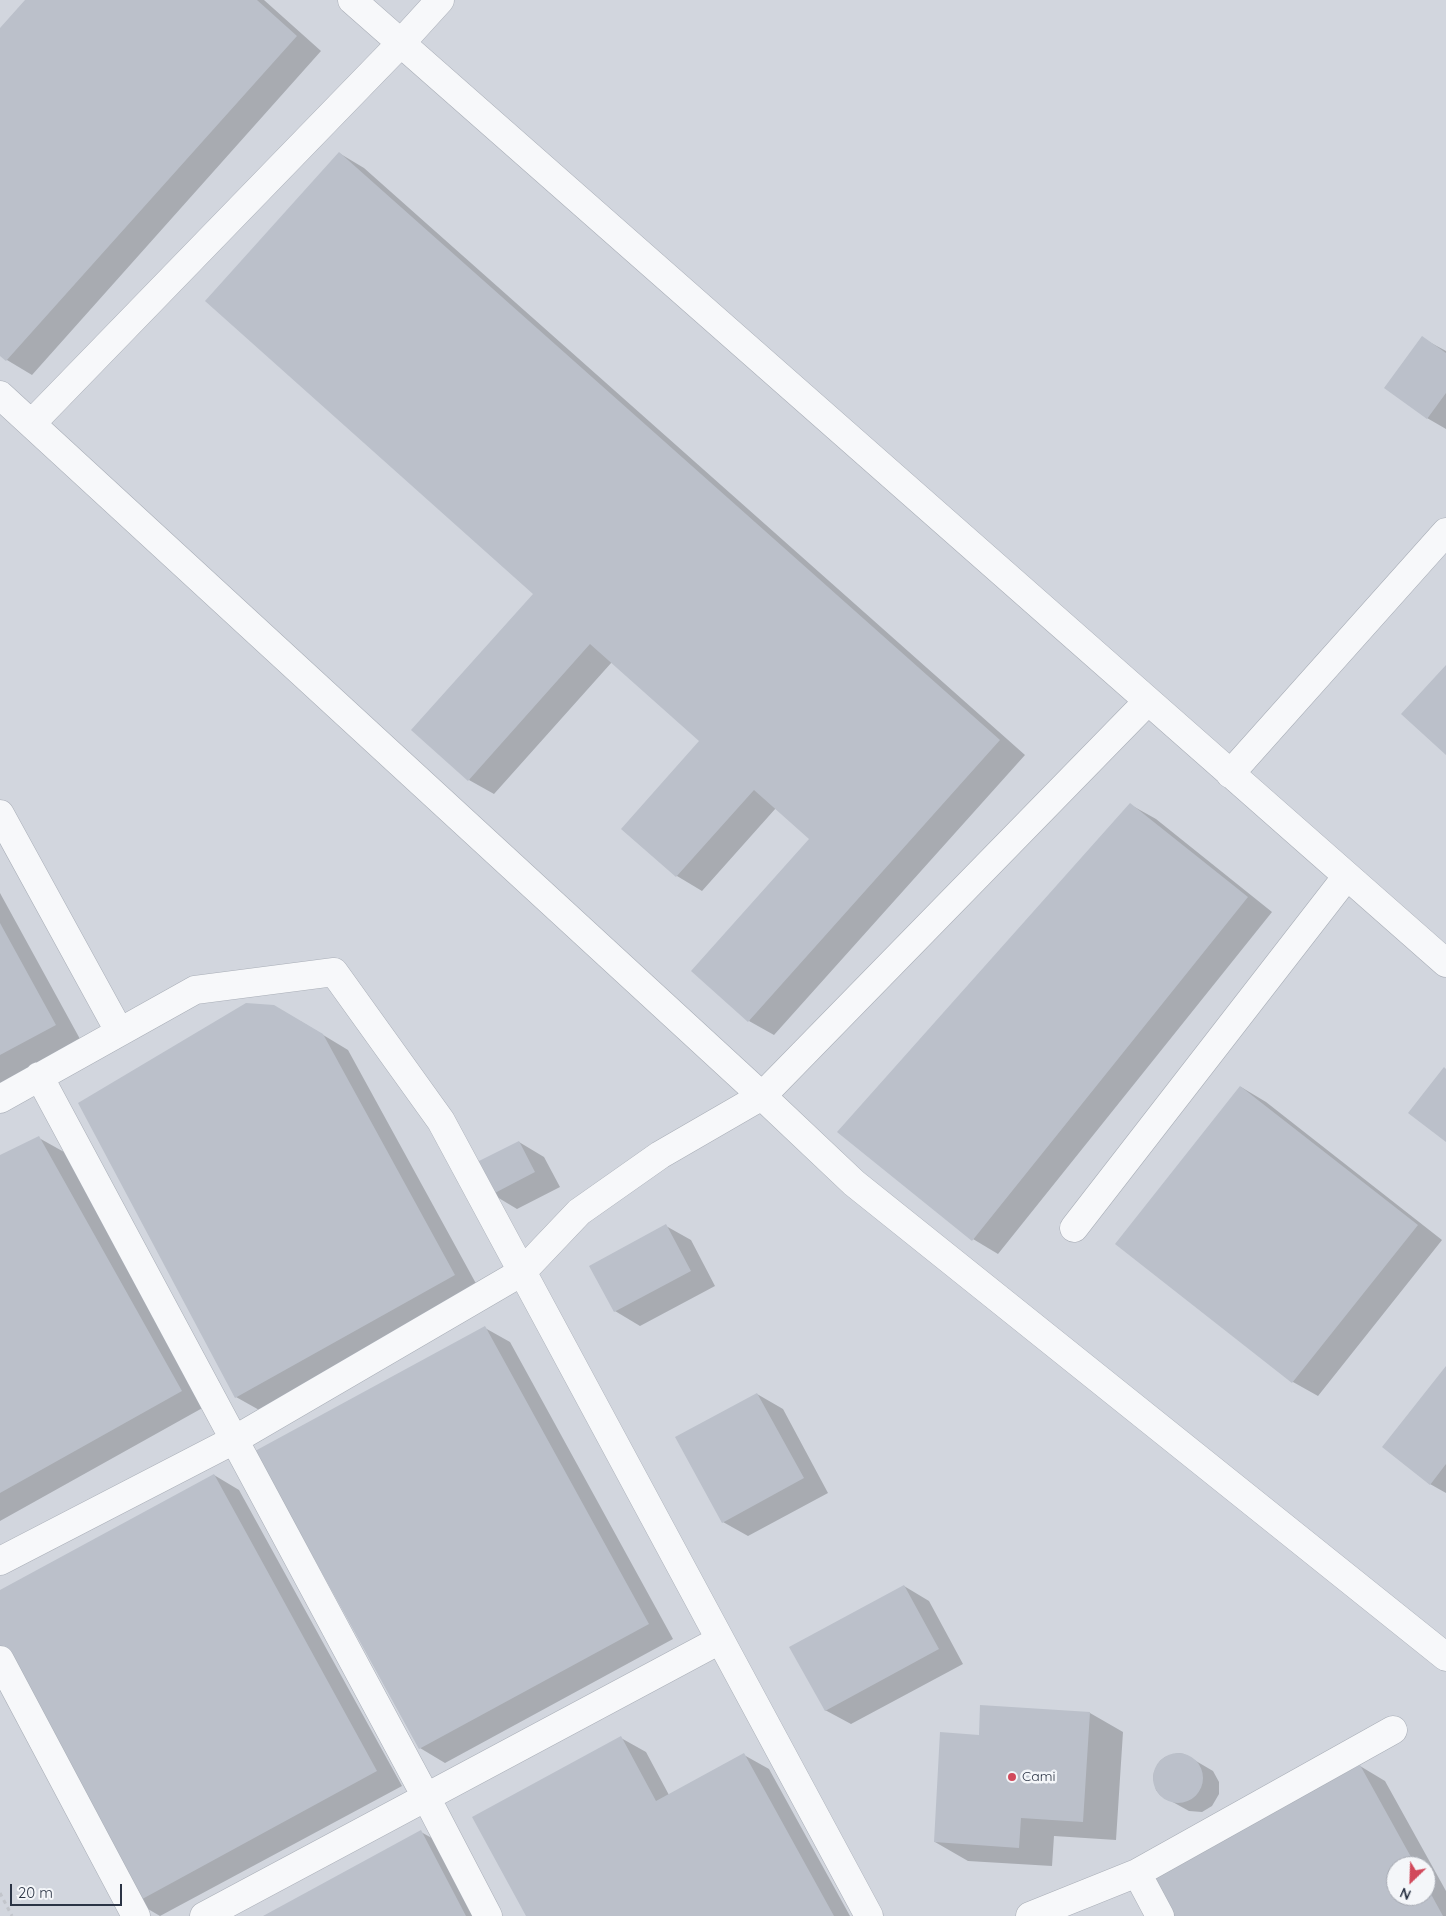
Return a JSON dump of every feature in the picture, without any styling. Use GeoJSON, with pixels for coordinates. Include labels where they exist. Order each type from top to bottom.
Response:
{"type":"FeatureCollection","features":[{"type":"Feature","properties":{"kind":"street"},"geometry":{"type":"LineString","coordinates":[[352,0],[1446,963]]}},
{"type":"Feature","properties":{"kind":"street"},"geometry":{"type":"LineString","coordinates":[[32,423],[400,44],[440,0]]}},
{"type":"Feature","properties":{"kind":"street"},"geometry":{"type":"LineString","coordinates":[[0,395],[762,1096],[854,1183],[1446,1657]]}},
{"type":"Feature","properties":{"kind":"street"},"geometry":{"type":"LineString","coordinates":[[1230,774],[1446,532]]}},
{"type":"Feature","properties":{"kind":"street"},"geometry":{"type":"LineString","coordinates":[[0,1561],[234,1440],[522,1272],[579,1212],[660,1155],[762,1096],[1148,701]]}},
{"type":"Feature","properties":{"kind":"street"},"geometry":{"type":"LineString","coordinates":[[0,814],[119,1031]]}},
{"type":"Feature","properties":{"kind":"street"},"geometry":{"type":"LineString","coordinates":[[1074,1228],[1347,876]]}},
{"type":"Feature","properties":{"kind":"street"},"geometry":{"type":"LineString","coordinates":[[0,1099],[195,990],[334,972],[441,1121],[869,1916]]}},
{"type":"Feature","properties":{"kind":"street"},"geometry":{"type":"LineString","coordinates":[[39,1076],[488,1916]]}},
{"type":"Feature","properties":{"kind":"street"},"geometry":{"type":"LineString","coordinates":[[204,1916],[720,1640]]}},
{"type":"Feature","properties":{"kind":"street"},"geometry":{"type":"LineString","coordinates":[[0,1660],[136,1916]]}},
{"type":"Feature","properties":{"kind":"street"},"geometry":{"type":"LineString","coordinates":[[1030,1916],[1137,1873],[1393,1730]]}},
{"type":"Feature","properties":{"kind":"street"},"geometry":{"type":"LineString","coordinates":[[1137,1873],[1160,1916]]}},
{"type":"Feature","properties":{"kind":"path"},"geometry":{"type":"LineString","coordinates":[[0,1893],[12,1916]]}},
{"type":"Feature","properties":{"kind":"shaded area"},"geometry":{"type":"Polygon","coordinates":[[[0,0],[1446,0],[1446,1916],[0,1916],[0,0]]]}},
{"type":"Feature","properties":{"kind":"building"},"geometry":{"type":"Polygon","coordinates":[[[25,0],[257,0],[297,36],[6,361],[0,356],[0,28],[25,0]]]}},
{"type":"Feature","properties":{"kind":"building"},"geometry":{"type":"Polygon","coordinates":[[[339,152],[1000,740],[748,1022],[691,971],[809,839],[754,790],[676,877],[621,829],[699,741],[590,644],[468,781],[411,730],[533,594],[205,301],[339,152]]]}},
{"type":"Feature","properties":{"kind":"building"},"geometry":{"type":"Polygon","coordinates":[[[1422,336],[1446,353],[1446,393],[1427,419],[1384,388],[1422,336]]]}},
{"type":"Feature","properties":{"kind":"building"},"geometry":{"type":"Polygon","coordinates":[[[1446,665],[1446,755],[1401,714],[1446,665]]]}},
{"type":"Feature","properties":{"kind":"building"},"geometry":{"type":"Polygon","coordinates":[[[1130,803],[1248,897],[972,1241],[837,1132],[1130,803]]]}},
{"type":"Feature","properties":{"kind":"building"},"geometry":{"type":"Polygon","coordinates":[[[0,923],[56,1025],[0,1055],[0,923]]]}},
{"type":"Feature","properties":{"kind":"building"},"geometry":{"type":"Polygon","coordinates":[[[246,1003],[274,1005],[323,1034],[455,1275],[235,1398],[78,1103],[246,1003]]]}},
{"type":"Feature","properties":{"kind":"building"},"geometry":{"type":"Polygon","coordinates":[[[1444,1067],[1446,1069],[1446,1142],[1408,1113],[1444,1067]]]}},
{"type":"Feature","properties":{"kind":"building"},"geometry":{"type":"Polygon","coordinates":[[[1240,1086],[1418,1225],[1292,1383],[1115,1244],[1240,1086]]]}},
{"type":"Feature","properties":{"kind":"building"},"geometry":{"type":"Polygon","coordinates":[[[39,1136],[182,1391],[0,1493],[0,1155],[39,1136]]]}},
{"type":"Feature","properties":{"kind":"building"},"geometry":{"type":"Polygon","coordinates":[[[519,1141],[535,1172],[491,1195],[475,1163],[519,1141]]]}},
{"type":"Feature","properties":{"kind":"building"},"geometry":{"type":"Polygon","coordinates":[[[666,1224],[691,1271],[614,1312],[589,1266],[666,1224]]]}},
{"type":"Feature","properties":{"kind":"building"},"geometry":{"type":"Polygon","coordinates":[[[485,1326],[649,1624],[419,1749],[255,1451],[485,1326]]]}},
{"type":"Feature","properties":{"kind":"building"},"geometry":{"type":"Polygon","coordinates":[[[1446,1366],[1446,1464],[1430,1485],[1382,1447],[1446,1366]]]}},
{"type":"Feature","properties":{"kind":"building"},"geometry":{"type":"Polygon","coordinates":[[[757,1393],[804,1478],[722,1523],[675,1437],[757,1393]]]}},
{"type":"Feature","properties":{"kind":"building"},"geometry":{"type":"Polygon","coordinates":[[[214,1474],[377,1771],[135,1903],[0,1657],[0,1590],[214,1474]]]}},
{"type":"Feature","properties":{"kind":"building"},"geometry":{"type":"Polygon","coordinates":[[[904,1585],[939,1649],[825,1711],[789,1647],[904,1585]]]}},
{"type":"Feature","properties":{"kind":"building","name":"Cami"},"geometry":{"type":"Polygon","coordinates":[[[980,1705],[1090,1712],[1083,1822],[1021,1818],[1019,1848],[934,1842],[940,1732],[979,1735],[980,1705]]]}},
{"type":"Feature","properties":{"kind":"building"},"geometry":{"type":"Polygon","coordinates":[[[621,1736],[656,1801],[744,1753],[834,1916],[526,1916],[472,1817],[621,1736]]]}},
{"type":"Feature","properties":{"kind":"building"},"geometry":{"type":"Polygon","coordinates":[[[1173,1753],[1183,1753],[1196,1760],[1203,1773],[1203,1783],[1196,1796],[1183,1803],[1173,1803],[1164,1799],[1157,1792],[1153,1783],[1153,1773],[1157,1764],[1164,1757],[1173,1753]]]}},
{"type":"Feature","properties":{"kind":"building"},"geometry":{"type":"Polygon","coordinates":[[[1360,1765],[1410,1856],[1386,1856],[1386,1906],[1436,1906],[1436,1903],[1443,1916],[1171,1916],[1151,1878],[1360,1765]]]}},
{"type":"Feature","properties":{"kind":"building"},"geometry":{"type":"Polygon","coordinates":[[[421,1830],[466,1916],[263,1916],[421,1830]]]}},
{"type":"Feature","properties":{"kind":"place","name":"Cami"},"geometry":{"type":"Point","coordinates":[1012,1777]}}]}
